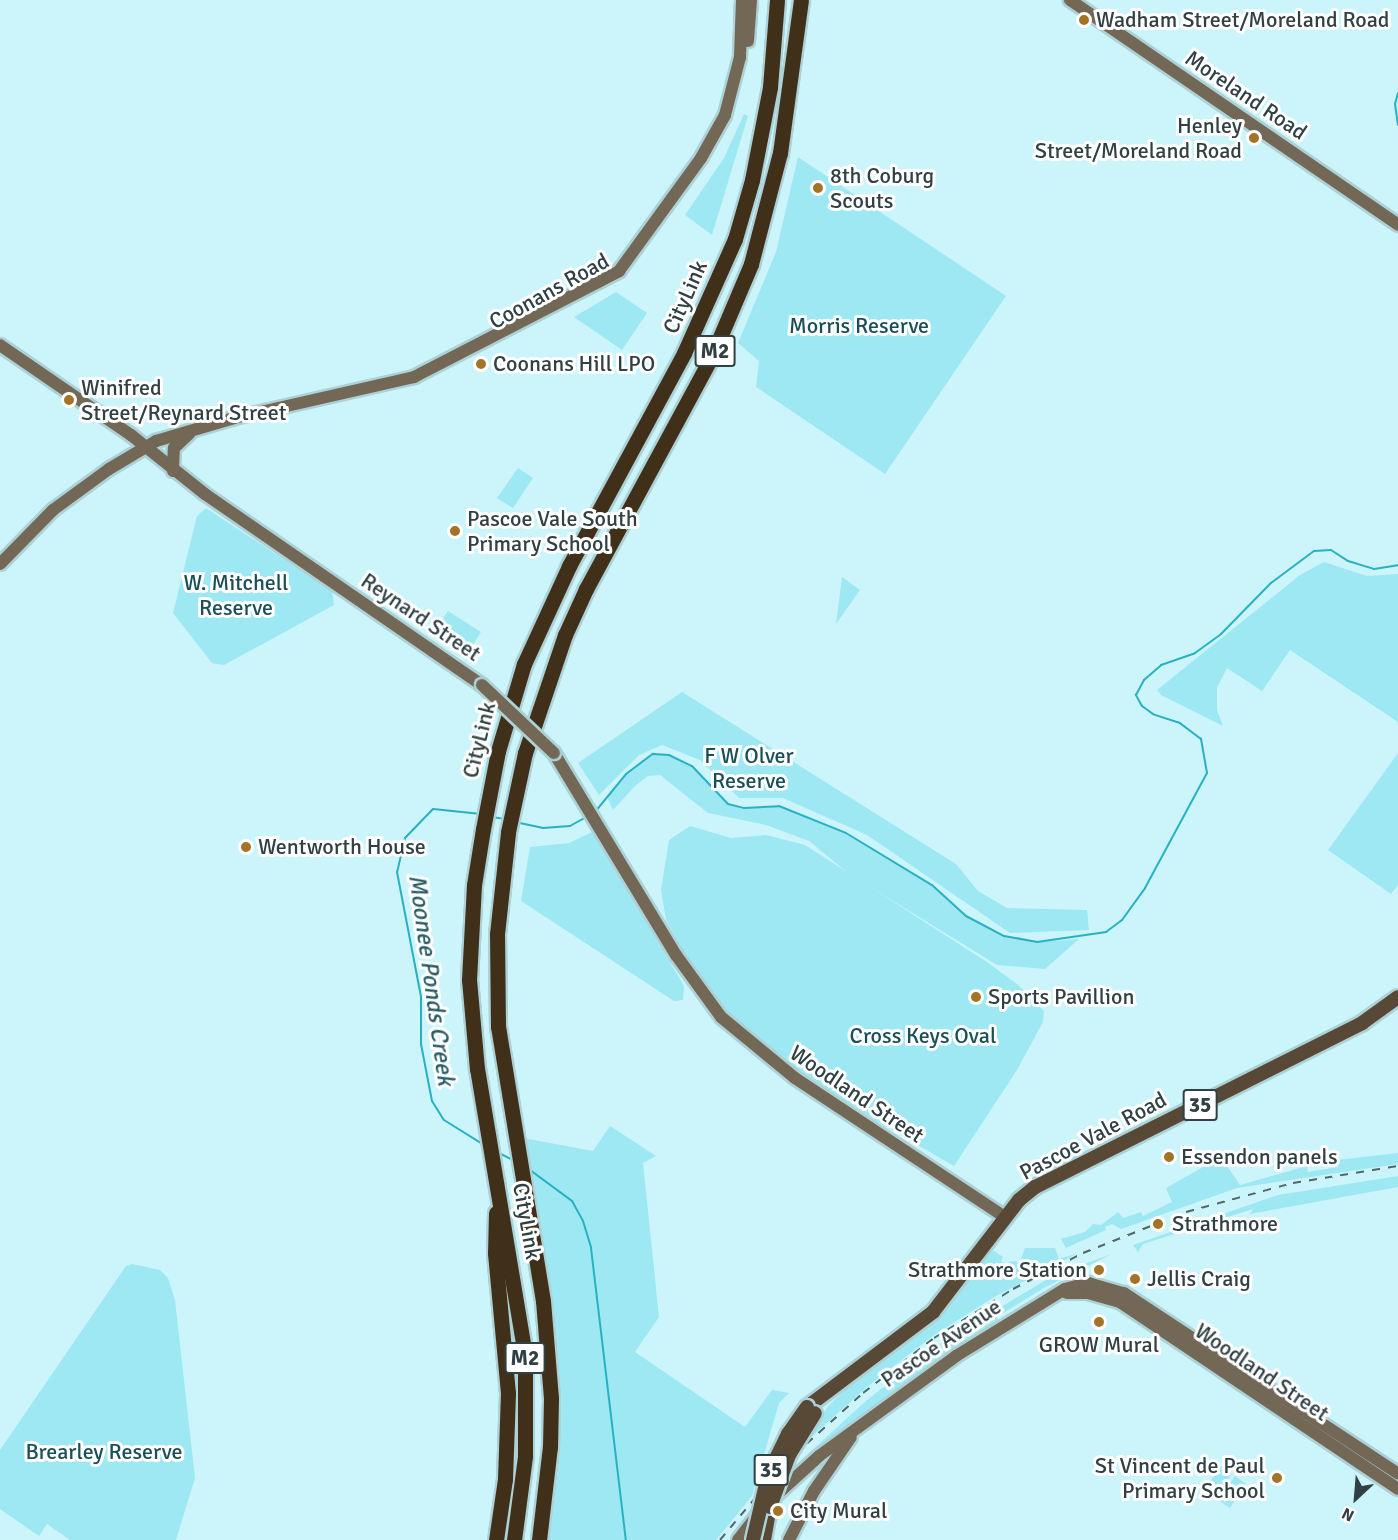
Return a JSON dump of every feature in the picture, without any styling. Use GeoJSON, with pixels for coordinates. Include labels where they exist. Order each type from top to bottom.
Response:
{"type":"FeatureCollection","features":[{"type":"Feature","properties":{"kind":"highway","name":"CityLink"},"geometry":{"type":"LineString","coordinates":[[514,1540],[525,1456],[525,1355],[484,1118],[469,980],[474,885],[483,829],[514,695],[547,612],[684,353],[735,239],[752,180],[770,87],[777,0]]}},
{"type":"Feature","properties":{"kind":"highway","name":"CityLink"},"geometry":{"type":"LineString","coordinates":[[539,1540],[550,1447],[551,1398],[543,1301],[503,1074],[496,978],[508,832],[538,708],[565,635],[586,589],[712,356],[750,264],[780,153],[801,0]]}},
{"type":"Feature","properties":{"kind":"highway"},"geometry":{"type":"LineString","coordinates":[[496,1177],[495,1253],[508,1393],[505,1479],[496,1540]]}},
{"type":"Feature","properties":{"kind":"main road","name":"Pascoe Vale Road"},"geometry":{"type":"LineString","coordinates":[[753,1540],[763,1491],[775,1460],[811,1410],[826,1393],[933,1312],[1005,1217],[1035,1187],[1362,1023],[1398,997]]}},
{"type":"Feature","properties":{"kind":"main road","name":"Pascoe Vale Road"},"geometry":{"type":"LineString","coordinates":[[764,1540],[782,1471],[811,1410]]}},
{"type":"Feature","properties":{"kind":"street","name":"Coonans Road"},"geometry":{"type":"LineString","coordinates":[[0,564],[53,510],[144,447],[197,429],[414,377],[618,271],[701,158],[725,115],[740,57],[742,0]]}},
{"type":"Feature","properties":{"kind":"street","name":"Coonans Road"},"geometry":{"type":"LineString","coordinates":[[197,429],[417,383],[619,279],[640,257],[723,133],[743,77],[751,0]]}},
{"type":"Feature","properties":{"kind":"street","name":"Moreland Road"},"geometry":{"type":"LineString","coordinates":[[1070,0],[1398,225]]}},
{"type":"Feature","properties":{"kind":"street","name":"Reynard Street"},"geometry":{"type":"LineString","coordinates":[[0,345],[144,447],[173,471],[482,684],[554,753],[606,834],[681,963],[721,1017]]}},
{"type":"Feature","properties":{"kind":"street"},"geometry":{"type":"LineString","coordinates":[[173,471],[174,448],[197,429]]}},
{"type":"Feature","properties":{"kind":"street","name":"Woodland Street"},"geometry":{"type":"LineString","coordinates":[[721,1017],[795,1078],[1005,1217]]}},
{"type":"Feature","properties":{"kind":"street","name":"Woodland Street"},"geometry":{"type":"LineString","coordinates":[[1101,1290],[1124,1293],[1398,1474]]}},
{"type":"Feature","properties":{"kind":"street","name":"Woodland Street"},"geometry":{"type":"LineString","coordinates":[[1101,1290],[1398,1489]]}},
{"type":"Feature","properties":{"kind":"street","name":"Pascoe Avenue"},"geometry":{"type":"LineString","coordinates":[[738,1540],[788,1483],[859,1426],[974,1344],[1049,1299],[1074,1292],[1101,1290]]}},
{"type":"Feature","properties":{"kind":"street","name":"Pascoe Avenue"},"geometry":{"type":"LineString","coordinates":[[789,1540],[814,1491],[859,1426]]}},
{"type":"Feature","properties":{"kind":"green space"},"geometry":{"type":"Polygon","coordinates":[[[744,114],[748,116],[712,235],[685,215],[724,158],[744,114]]]}},
{"type":"Feature","properties":{"kind":"green space","name":"Morris Reserve"},"geometry":{"type":"Polygon","coordinates":[[[798,157],[1006,296],[885,474],[756,387],[759,361],[738,343],[776,252],[798,157]]]}},
{"type":"Feature","properties":{"kind":"green space"},"geometry":{"type":"Polygon","coordinates":[[[616,292],[647,313],[622,350],[574,317],[616,292]]]}},
{"type":"Feature","properties":{"kind":"green space"},"geometry":{"type":"Polygon","coordinates":[[[518,468],[533,478],[513,508],[497,498],[518,468]]]}},
{"type":"Feature","properties":{"kind":"green space","name":"W. Mitchell Reserve"},"geometry":{"type":"Polygon","coordinates":[[[206,508],[332,591],[334,605],[224,665],[212,663],[173,613],[197,516],[206,508]]]}},
{"type":"Feature","properties":{"kind":"green space"},"geometry":{"type":"Polygon","coordinates":[[[1324,562],[1367,576],[1398,574],[1398,722],[1290,650],[1262,691],[1227,668],[1217,688],[1217,710],[1223,726],[1161,695],[1157,690],[1300,575],[1324,562]]]}},
{"type":"Feature","properties":{"kind":"green space"},"geometry":{"type":"Polygon","coordinates":[[[842,577],[860,590],[836,624],[842,577]]]}},
{"type":"Feature","properties":{"kind":"green space"},"geometry":{"type":"Polygon","coordinates":[[[448,611],[481,632],[469,651],[436,629],[448,611]]]}},
{"type":"Feature","properties":{"kind":"green space","name":"F W Olver Reserve"},"geometry":{"type":"Polygon","coordinates":[[[682,692],[956,864],[978,891],[1007,908],[1087,910],[1089,930],[1010,933],[867,835],[783,798],[739,798],[700,760],[662,745],[639,755],[599,795],[578,763],[682,692]]]}},
{"type":"Feature","properties":{"kind":"green space"},"geometry":{"type":"Polygon","coordinates":[[[1398,753],[1398,885],[1391,894],[1328,850],[1398,753]]]}},
{"type":"Feature","properties":{"kind":"green space"},"geometry":{"type":"Polygon","coordinates":[[[653,754],[669,755],[692,766],[728,804],[744,808],[779,806],[847,833],[932,885],[966,916],[1004,936],[1037,942],[1079,939],[1045,969],[997,965],[849,874],[809,841],[766,825],[708,813],[660,775],[648,776],[635,786],[613,810],[607,797],[626,774],[653,754]]]}},
{"type":"Feature","properties":{"kind":"green space","name":"Cross Keys Oval"},"geometry":{"type":"Polygon","coordinates":[[[690,826],[731,838],[766,835],[805,845],[987,962],[1017,984],[1044,1011],[1043,1022],[1017,1070],[954,1166],[876,1121],[783,1060],[736,1022],[687,958],[666,920],[661,890],[669,840],[690,826]]]}},
{"type":"Feature","properties":{"kind":"green space"},"geometry":{"type":"Polygon","coordinates":[[[592,832],[684,986],[683,1000],[674,1001],[521,901],[530,847],[569,843],[592,832]]]}},
{"type":"Feature","properties":{"kind":"green space"},"geometry":{"type":"Polygon","coordinates":[[[610,1126],[656,1156],[643,1163],[659,1317],[635,1352],[745,1427],[772,1390],[789,1393],[779,1403],[752,1496],[716,1540],[548,1540],[557,1464],[557,1358],[523,1138],[593,1151],[610,1126]]]}},
{"type":"Feature","properties":{"kind":"green space"},"geometry":{"type":"Polygon","coordinates":[[[1398,1153],[1398,1164],[1237,1188],[1121,1229],[1112,1224],[1105,1227],[1106,1230],[1066,1248],[1061,1239],[1085,1232],[1093,1224],[1101,1225],[1118,1212],[1123,1218],[1141,1212],[1143,1216],[1172,1202],[1166,1188],[1221,1157],[1240,1185],[1307,1166],[1308,1172],[1338,1167],[1337,1160],[1398,1153]]]}},
{"type":"Feature","properties":{"kind":"green space"},"geometry":{"type":"Polygon","coordinates":[[[1398,1176],[1398,1187],[1250,1214],[1253,1209],[1143,1244],[1138,1252],[1133,1245],[1278,1195],[1398,1176]]]}},
{"type":"Feature","properties":{"kind":"green space"},"geometry":{"type":"Polygon","coordinates":[[[1025,1248],[1055,1248],[1059,1259],[1078,1253],[996,1296],[934,1335],[867,1387],[798,1449],[829,1405],[865,1371],[935,1320],[993,1250],[1003,1257],[1001,1261],[1007,1265],[1010,1261],[1020,1262],[1025,1248]]]}},
{"type":"Feature","properties":{"kind":"green space"},"geometry":{"type":"Polygon","coordinates":[[[1112,1254],[1042,1289],[997,1317],[1000,1322],[784,1482],[787,1473],[867,1400],[936,1346],[1056,1274],[1112,1254]]]}},
{"type":"Feature","properties":{"kind":"green space","name":"Brearley Reserve"},"geometry":{"type":"Polygon","coordinates":[[[132,1264],[160,1270],[168,1278],[175,1300],[195,1478],[176,1540],[70,1540],[47,1524],[39,1536],[0,1509],[0,1450],[126,1266],[132,1264]]]}},
{"type":"Feature","properties":{"kind":"green space"},"geometry":{"type":"Polygon","coordinates":[[[1221,1466],[1232,1474],[1215,1498],[1204,1490],[1221,1466]]]}},
{"type":"Feature","properties":{"kind":"green space"},"geometry":{"type":"Polygon","coordinates":[[[1235,1476],[1246,1484],[1230,1508],[1218,1500],[1235,1476]]]}},
{"type":"Feature","properties":{"kind":"waterway","name":"Moonee Ponds Creek"},"geometry":{"type":"LineString","coordinates":[[1398,93],[1395,104],[1398,125]]}},
{"type":"Feature","properties":{"kind":"waterway","name":"Moonee Ponds Creek"},"geometry":{"type":"LineString","coordinates":[[595,812],[626,774],[653,754],[669,755],[692,766],[728,804],[744,808],[779,806],[846,833],[932,885],[966,916],[1004,936],[1037,942],[1106,932],[1122,920],[1145,888],[1207,773],[1201,739],[1180,723],[1153,714],[1142,706],[1136,695],[1144,680],[1161,665],[1195,653],[1221,634],[1271,583],[1314,551],[1331,550],[1348,561],[1374,569],[1398,565]]}},
{"type":"Feature","properties":{"kind":"waterway","name":"Moonee Ponds Creek"},"geometry":{"type":"LineString","coordinates":[[481,814],[433,809],[405,838],[397,872],[421,997],[421,1044],[432,1101],[444,1120],[484,1145]]}},
{"type":"Feature","properties":{"kind":"waterway","name":"Moonee Ponds Creek"},"geometry":{"type":"LineString","coordinates":[[515,822],[543,828],[570,826],[588,816]]}},
{"type":"Feature","properties":{"kind":"waterway","name":"Moonee Ponds Creek"},"geometry":{"type":"LineString","coordinates":[[492,817],[504,819]]}},
{"type":"Feature","properties":{"kind":"waterway","name":"Moonee Ponds Creek"},"geometry":{"type":"LineString","coordinates":[[497,1152],[513,1160]]}},
{"type":"Feature","properties":{"kind":"waterway","name":"Moonee Ponds Creek"},"geometry":{"type":"LineString","coordinates":[[526,1167],[572,1201],[583,1221],[591,1248],[626,1540]]}},
{"type":"Feature","properties":{"kind":"railway"},"geometry":{"type":"LineString","coordinates":[[720,1540],[783,1465],[863,1393],[934,1338],[1013,1289],[1083,1253],[1186,1212],[1293,1183],[1398,1166]]}},
{"type":"Feature","properties":{"kind":"place","name":"Wadham Street/Moreland Road"},"geometry":{"type":"Point","coordinates":[1084,20]}},
{"type":"Feature","properties":{"kind":"place","name":"Henley Street/Moreland Road"},"geometry":{"type":"Point","coordinates":[1254,138]}},
{"type":"Feature","properties":{"kind":"place","name":"8th Coburg Scouts"},"geometry":{"type":"Point","coordinates":[818,188]}},
{"type":"Feature","properties":{"kind":"place","name":"Coonans Hill LPO"},"geometry":{"type":"Point","coordinates":[481,364]}},
{"type":"Feature","properties":{"kind":"place","name":"Winifred Street/Reynard Street"},"geometry":{"type":"Point","coordinates":[69,400]}},
{"type":"Feature","properties":{"kind":"place","name":"Pascoe Vale South Primary School"},"geometry":{"type":"Point","coordinates":[455,531]}},
{"type":"Feature","properties":{"kind":"place","name":"Wentworth House"},"geometry":{"type":"Point","coordinates":[246,847]}},
{"type":"Feature","properties":{"kind":"place","name":"Sports Pavillion"},"geometry":{"type":"Point","coordinates":[976,997]}},
{"type":"Feature","properties":{"kind":"place","name":"Essendon panels"},"geometry":{"type":"Point","coordinates":[1169,1157]}},
{"type":"Feature","properties":{"kind":"place","name":"Strathmore"},"geometry":{"type":"Point","coordinates":[1158,1224]}},
{"type":"Feature","properties":{"kind":"place","name":"Strathmore Station"},"geometry":{"type":"Point","coordinates":[1099,1270]}},
{"type":"Feature","properties":{"kind":"place","name":"Jellis Craig"},"geometry":{"type":"Point","coordinates":[1135,1279]}},
{"type":"Feature","properties":{"kind":"place","name":"GROW Mural"},"geometry":{"type":"Point","coordinates":[1099,1322]}},
{"type":"Feature","properties":{"kind":"place","name":"St Vincent de Paul Primary School"},"geometry":{"type":"Point","coordinates":[1277,1478]}},
{"type":"Feature","properties":{"kind":"place","name":"City Mural"},"geometry":{"type":"Point","coordinates":[778,1511]}}]}
